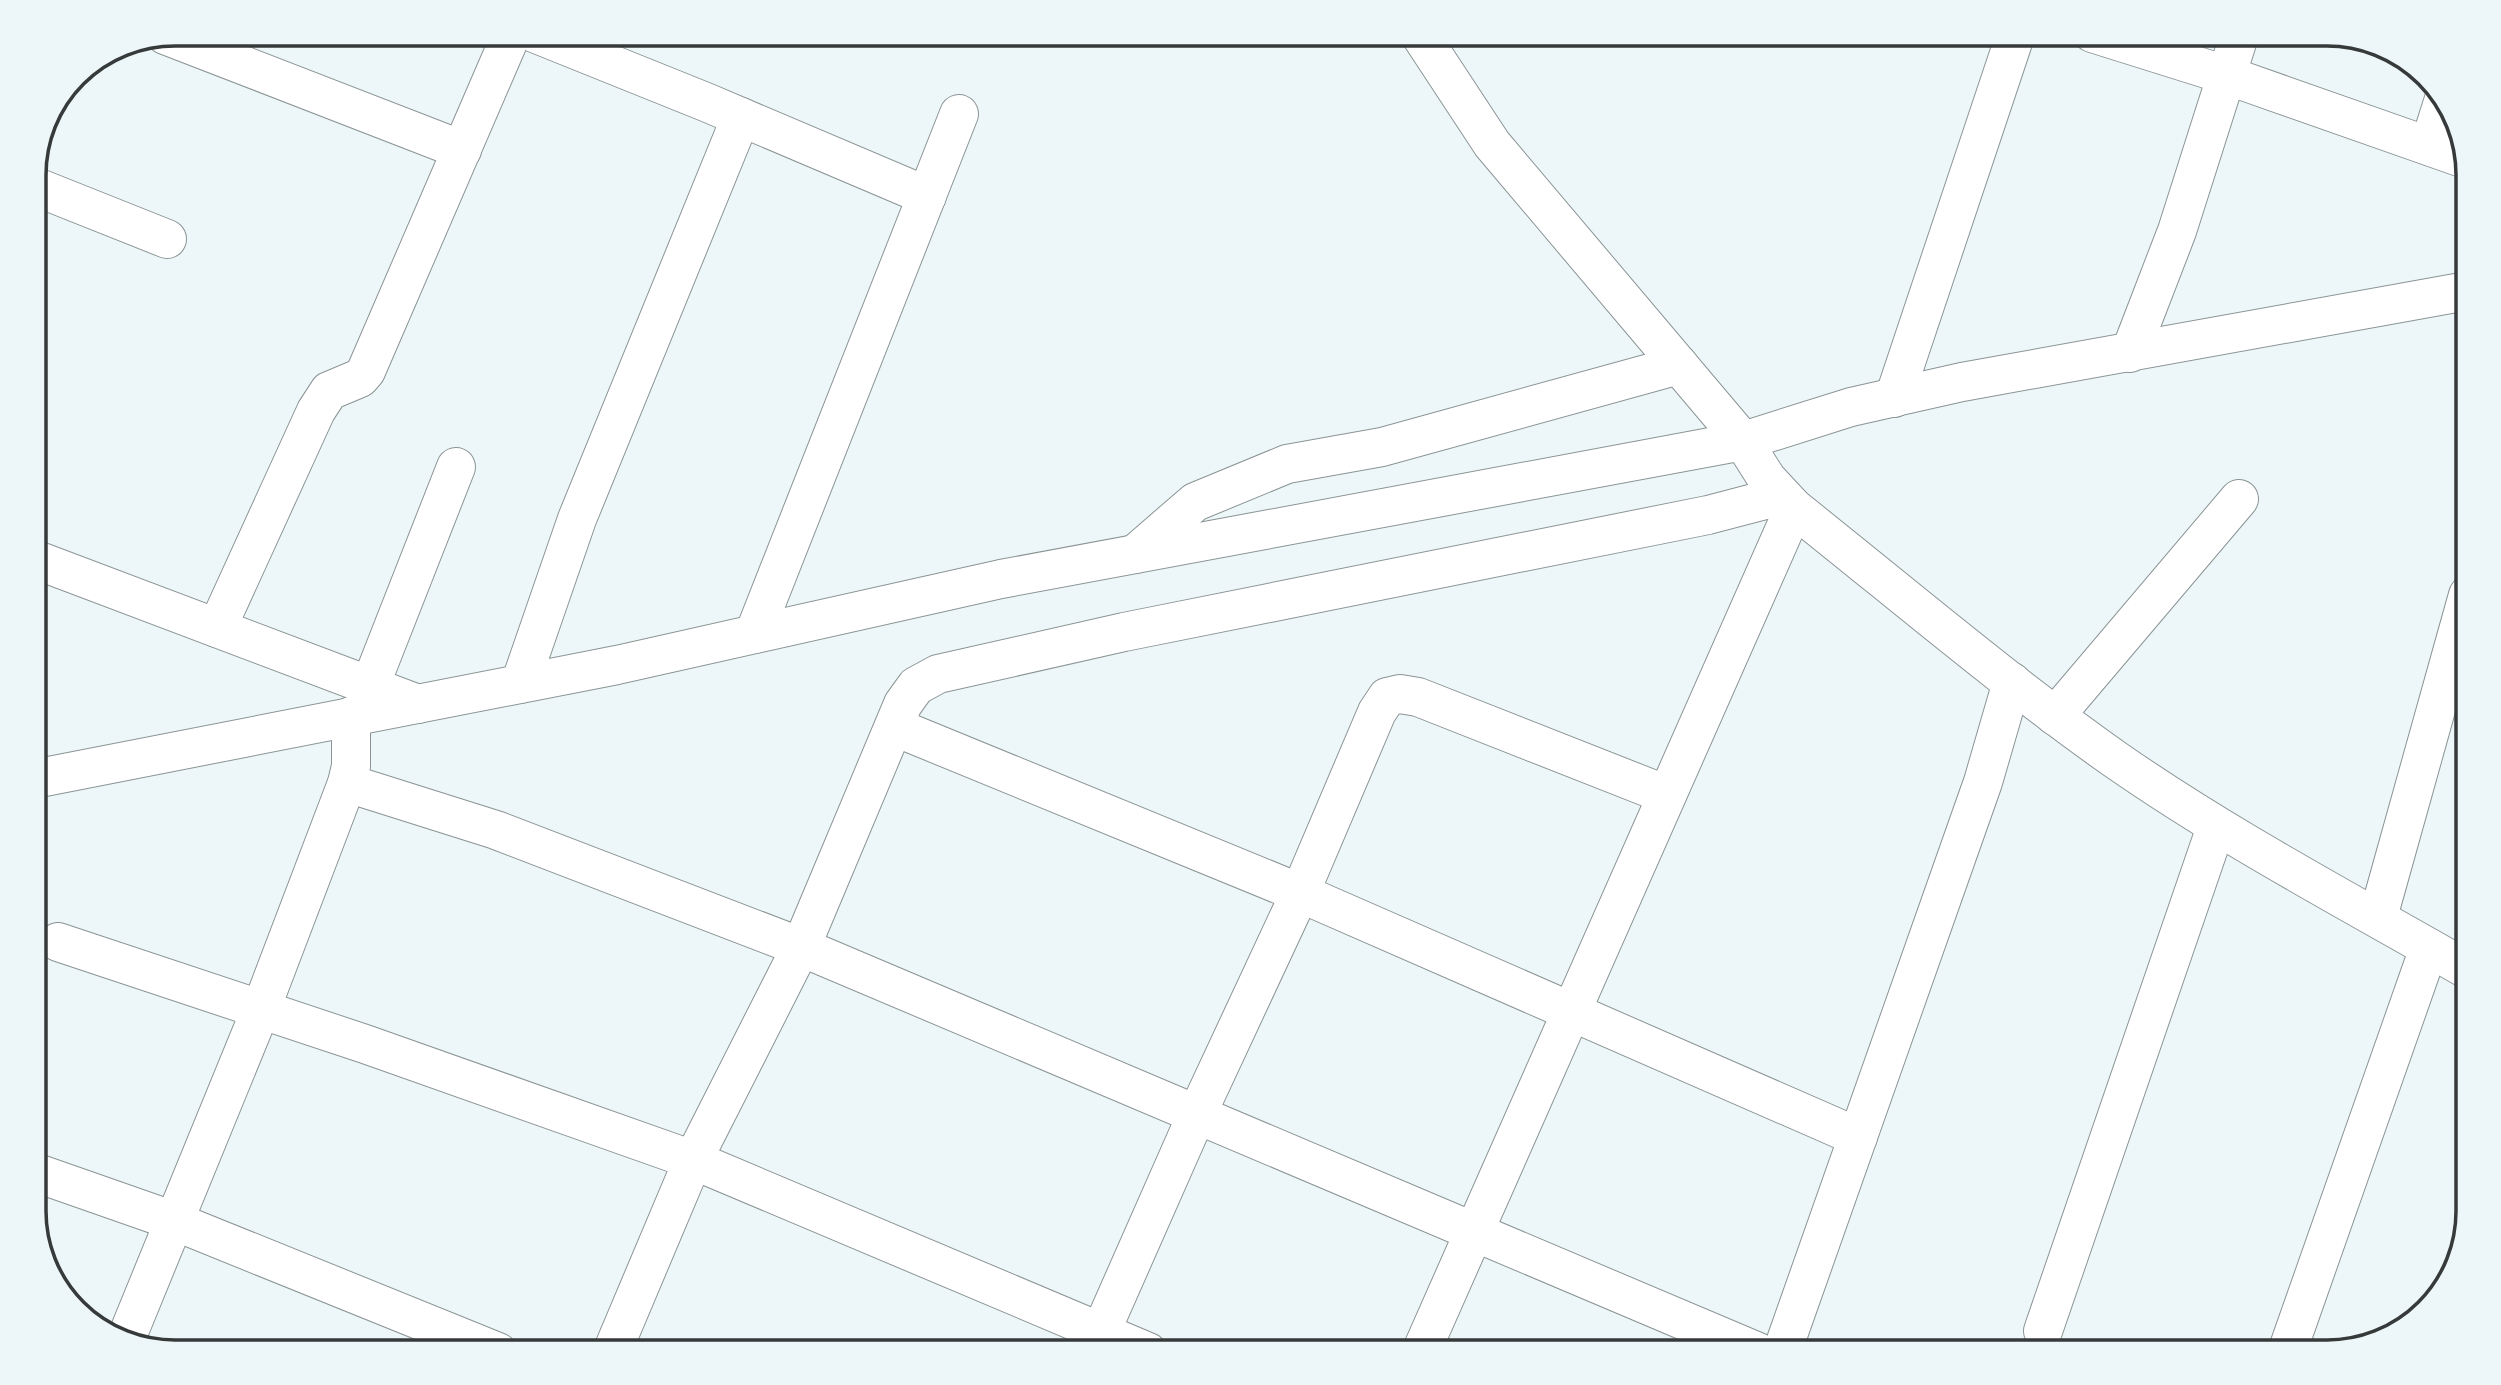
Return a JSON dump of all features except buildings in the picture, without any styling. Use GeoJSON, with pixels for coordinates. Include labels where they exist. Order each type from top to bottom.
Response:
{"type":"FeatureCollection","features":[{"type":"Feature","properties":{"kind":"street"},"geometry":{"type":"LineString","coordinates":[[194,46],[462,150]]}},
{"type":"Feature","properties":{"kind":"street"},"geometry":{"type":"LineString","coordinates":[[218,628],[316,411],[329,391],[359,378],[366,370],[506,46]]}},
{"type":"Feature","properties":{"kind":"street"},"geometry":{"type":"LineString","coordinates":[[566,46],[927,196]]}},
{"type":"Feature","properties":{"kind":"street"},"geometry":{"type":"LineString","coordinates":[[1428,46],[1492,144],[1678,365],[1766,475],[2055,716],[2216,827],[2456,963]]}},
{"type":"Feature","properties":{"kind":"street"},"geometry":{"type":"LineString","coordinates":[[1894,398],[2012,46]]}},
{"type":"Feature","properties":{"kind":"street"},"geometry":{"type":"LineString","coordinates":[[2133,46],[2454,155]]}},
{"type":"Feature","properties":{"kind":"street"},"geometry":{"type":"LineString","coordinates":[[2130,353],[2177,231],[2235,46]]}},
{"type":"Feature","properties":{"kind":"street"},"geometry":{"type":"LineString","coordinates":[[2429,146],[2440,113]]}},
{"type":"Feature","properties":{"kind":"street"},"geometry":{"type":"LineString","coordinates":[[754,634],[959,114]]}},
{"type":"Feature","properties":{"kind":"street"},"geometry":{"type":"LineString","coordinates":[[520,684],[577,519],[741,117]]}},
{"type":"Feature","properties":{"kind":"street"},"geometry":{"type":"LineString","coordinates":[[46,191],[167,239]]}},
{"type":"Feature","properties":{"kind":"street"},"geometry":{"type":"LineString","coordinates":[[617,1340],[693,1160],[801,947],[904,705],[916,687],[938,674],[1124,632],[1708,515],[1766,475],[1851,407],[1962,382],[2455,293]]}},
{"type":"Feature","properties":{"kind":"street"},"geometry":{"type":"LineString","coordinates":[[1133,555],[1195,502],[1287,464],[1382,447],[1678,365]]}},
{"type":"Feature","properties":{"kind":"street"},"geometry":{"type":"LineString","coordinates":[[129,1331],[261,1009],[354,736],[456,467]]}},
{"type":"Feature","properties":{"kind":"street"},"geometry":{"type":"LineString","coordinates":[[46,777],[354,736],[418,704],[1001,579],[1133,555],[1766,475]]}},
{"type":"Feature","properties":{"kind":"street"},"geometry":{"type":"LineString","coordinates":[[1426,1340],[1667,795],[1766,475]]}},
{"type":"Feature","properties":{"kind":"street"},"geometry":{"type":"LineString","coordinates":[[2055,716],[2239,499]]}},
{"type":"Feature","properties":{"kind":"street"},"geometry":{"type":"LineString","coordinates":[[46,564],[218,628],[354,736],[496,830],[801,947],[1730,1340]]}},
{"type":"Feature","properties":{"kind":"street"},"geometry":{"type":"LineString","coordinates":[[2378,917],[2455,640]]}},
{"type":"Feature","properties":{"kind":"street"},"geometry":{"type":"LineString","coordinates":[[1786,1340],[1983,782],[2012,682]]}},
{"type":"Feature","properties":{"kind":"street"},"geometry":{"type":"LineString","coordinates":[[1097,1340],[1197,1114],[1300,893],[1377,712],[1387,697],[1394,694],[1418,697],[1667,795]]}},
{"type":"Feature","properties":{"kind":"street"},"geometry":{"type":"LineString","coordinates":[[895,727],[1300,893],[1857,1137]]}},
{"type":"Feature","properties":{"kind":"street"},"geometry":{"type":"LineString","coordinates":[[2043,1331],[2216,827]]}},
{"type":"Feature","properties":{"kind":"street"},"geometry":{"type":"LineString","coordinates":[[58,942],[261,1009],[693,1160],[1095,1340]]}},
{"type":"Feature","properties":{"kind":"street"},"geometry":{"type":"LineString","coordinates":[[2291,1340],[2430,948]]}},
{"type":"Feature","properties":{"kind":"street"},"geometry":{"type":"LineString","coordinates":[[46,1176],[174,1221],[468,1340]]}}]}
